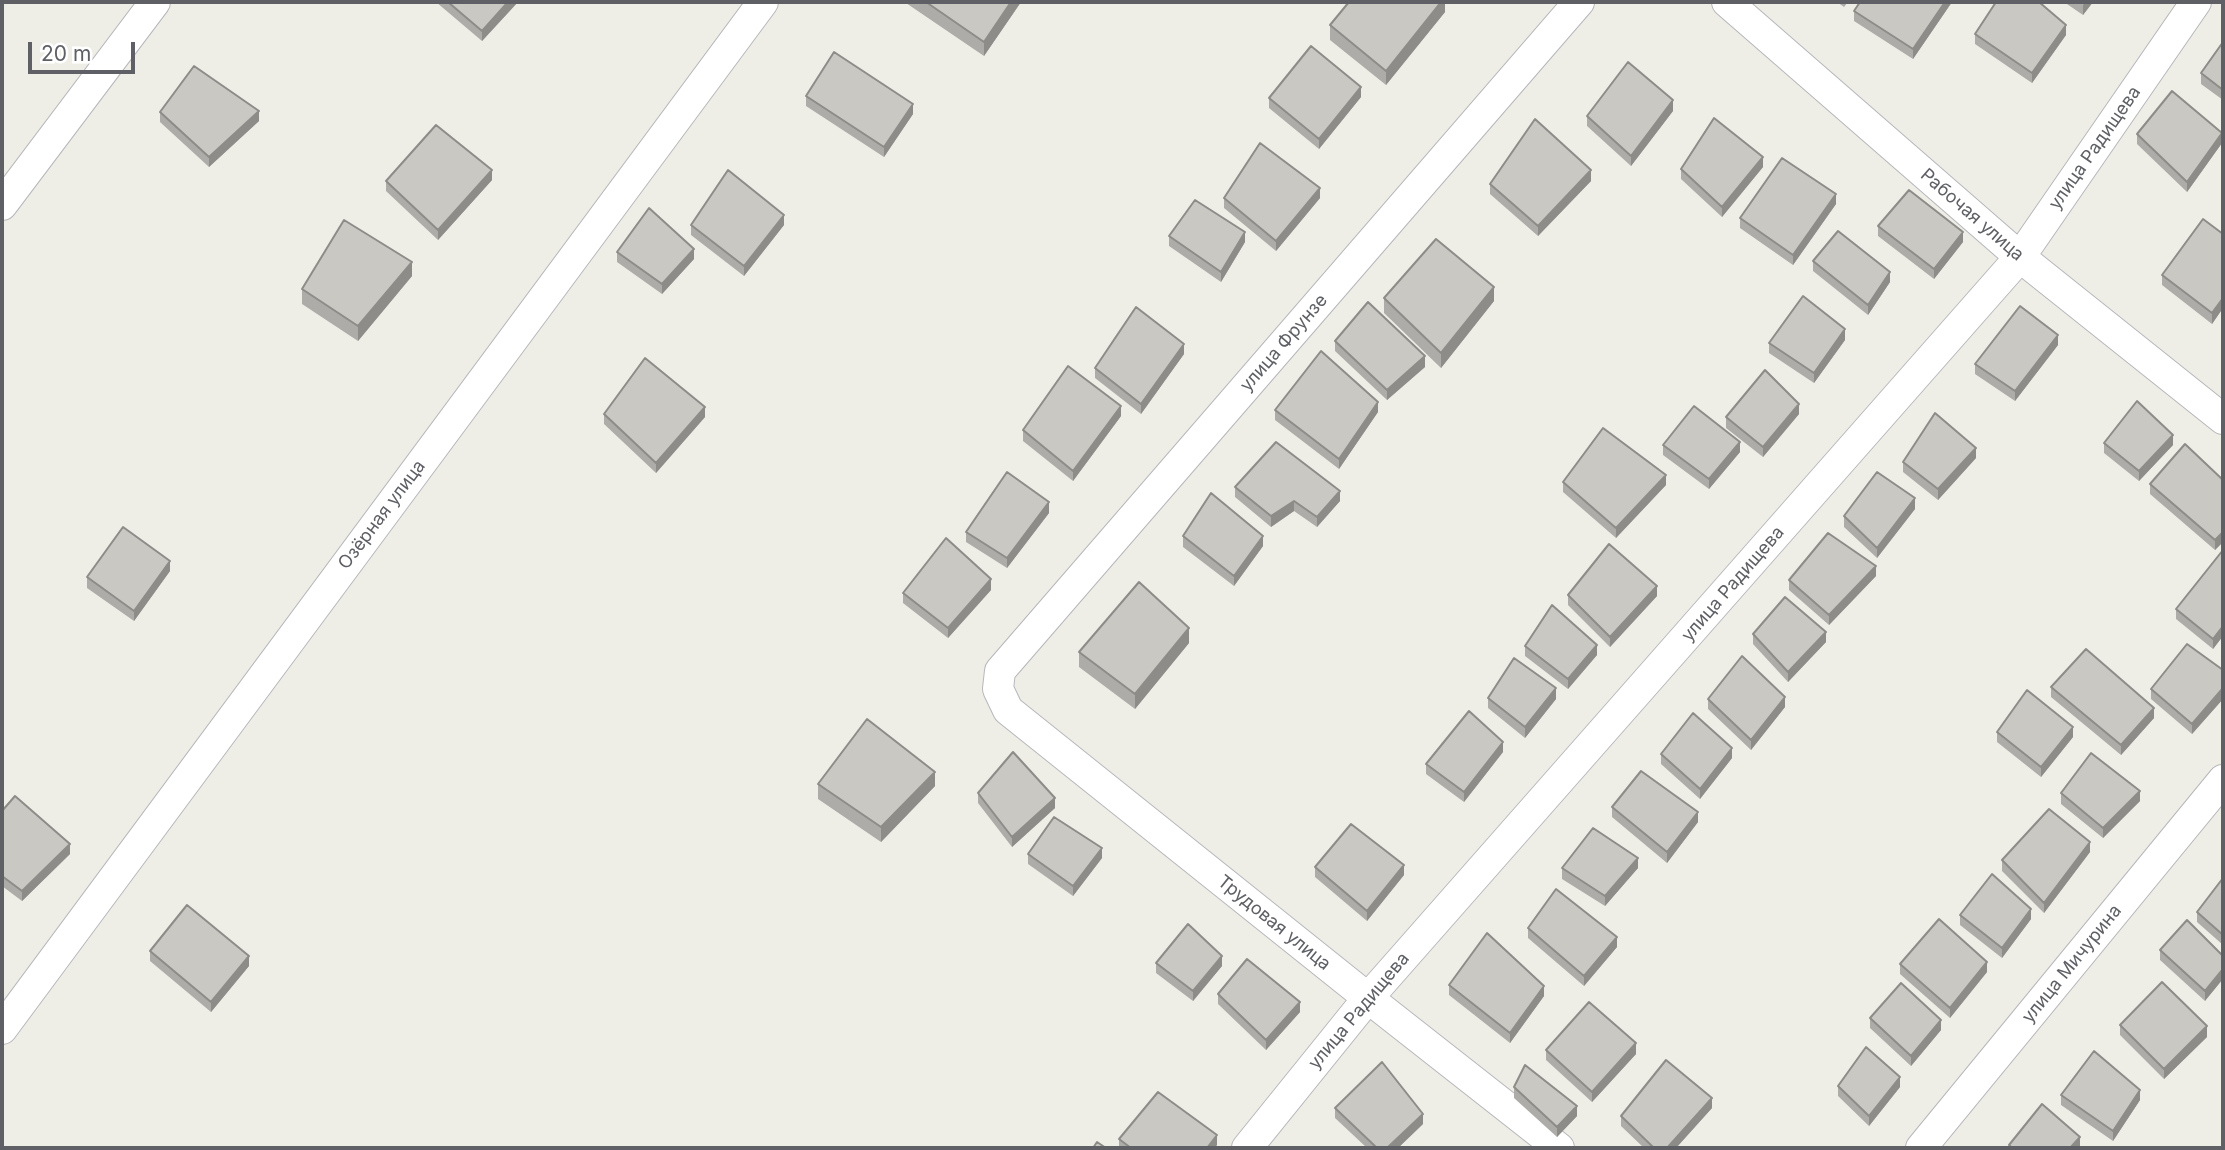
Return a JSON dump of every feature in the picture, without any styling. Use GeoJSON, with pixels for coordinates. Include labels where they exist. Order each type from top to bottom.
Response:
{"type":"FeatureCollection","features":[{"type":"Feature","properties":{"kind":"street"},"geometry":{"type":"LineString","coordinates":[[2,205],[155,2]]}},
{"type":"Feature","properties":{"kind":"street","name":"Озёрная улица"},"geometry":{"type":"LineString","coordinates":[[2,1029],[763,2]]}},
{"type":"Feature","properties":{"kind":"street","name":"улица Фрунзе"},"geometry":{"type":"LineString","coordinates":[[998,689],[1000,671],[1579,2]]}},
{"type":"Feature","properties":{"kind":"street","name":"Рабочая улица"},"geometry":{"type":"LineString","coordinates":[[1727,2],[2020,257],[2223,419]]}},
{"type":"Feature","properties":{"kind":"street","name":"улица Радищева"},"geometry":{"type":"LineString","coordinates":[[1247,1148],[1368,998],[2020,257],[2196,2]]}},
{"type":"Feature","properties":{"kind":"street","name":"Трудовая улица"},"geometry":{"type":"LineString","coordinates":[[998,689],[1009,709],[1559,1148]]}},
{"type":"Feature","properties":{"kind":"street","name":"улица Мичурина"},"geometry":{"type":"LineString","coordinates":[[1921,1148],[2223,780]]}},
{"type":"Feature","properties":{"kind":"building"},"geometry":{"type":"Polygon","coordinates":[[[448,2],[508,2],[482,31],[448,2]]]}},
{"type":"Feature","properties":{"kind":"building"},"geometry":{"type":"Polygon","coordinates":[[[926,2],[1011,2],[984,42],[926,2]]]}},
{"type":"Feature","properties":{"kind":"building"},"geometry":{"type":"Polygon","coordinates":[[[1349,2],[1441,2],[1386,71],[1330,25],[1349,2]]]}},
{"type":"Feature","properties":{"kind":"building"},"geometry":{"type":"Polygon","coordinates":[[[1860,2],[1945,2],[1913,49],[1854,11],[1860,2]]]}},
{"type":"Feature","properties":{"kind":"building"},"geometry":{"type":"Polygon","coordinates":[[[1996,2],[2039,2],[2066,25],[2032,73],[1975,34],[1996,2]]]}},
{"type":"Feature","properties":{"kind":"building"},"geometry":{"type":"Polygon","coordinates":[[[2223,42],[2223,90],[2201,73],[2223,42]]]}},
{"type":"Feature","properties":{"kind":"building"},"geometry":{"type":"Polygon","coordinates":[[[1311,46],[1361,87],[1319,139],[1269,98],[1311,46]]]}},
{"type":"Feature","properties":{"kind":"building"},"geometry":{"type":"Polygon","coordinates":[[[834,52],[913,104],[884,147],[806,96],[834,52]]]}},
{"type":"Feature","properties":{"kind":"building"},"geometry":{"type":"Polygon","coordinates":[[[1628,62],[1673,100],[1631,156],[1587,116],[1628,62]]]}},
{"type":"Feature","properties":{"kind":"building"},"geometry":{"type":"Polygon","coordinates":[[[194,66],[259,111],[209,157],[160,112],[194,66]]]}},
{"type":"Feature","properties":{"kind":"building"},"geometry":{"type":"Polygon","coordinates":[[[2172,91],[2222,133],[2187,182],[2137,134],[2172,91]]]}},
{"type":"Feature","properties":{"kind":"building"},"geometry":{"type":"Polygon","coordinates":[[[1714,118],[1763,157],[1722,207],[1681,169],[1714,118]]]}},
{"type":"Feature","properties":{"kind":"building"},"geometry":{"type":"Polygon","coordinates":[[[1535,119],[1591,170],[1538,226],[1490,184],[1535,119]]]}},
{"type":"Feature","properties":{"kind":"building"},"geometry":{"type":"Polygon","coordinates":[[[436,125],[492,170],[438,230],[386,181],[436,125]]]}},
{"type":"Feature","properties":{"kind":"building"},"geometry":{"type":"Polygon","coordinates":[[[1260,143],[1320,188],[1276,241],[1224,198],[1260,143]]]}},
{"type":"Feature","properties":{"kind":"building"},"geometry":{"type":"Polygon","coordinates":[[[1782,158],[1836,194],[1793,255],[1740,218],[1782,158]]]}},
{"type":"Feature","properties":{"kind":"building"},"geometry":{"type":"Polygon","coordinates":[[[728,170],[784,215],[744,266],[691,225],[728,170]]]}},
{"type":"Feature","properties":{"kind":"building"},"geometry":{"type":"Polygon","coordinates":[[[1909,190],[1963,232],[1934,269],[1878,226],[1909,190]]]}},
{"type":"Feature","properties":{"kind":"building"},"geometry":{"type":"Polygon","coordinates":[[[1195,200],[1245,232],[1221,272],[1169,236],[1195,200]]]}},
{"type":"Feature","properties":{"kind":"building"},"geometry":{"type":"Polygon","coordinates":[[[649,208],[694,249],[662,284],[617,252],[649,208]]]}},
{"type":"Feature","properties":{"kind":"building"},"geometry":{"type":"Polygon","coordinates":[[[2203,219],[2223,234],[2223,298],[2212,313],[2162,275],[2203,219]]]}},
{"type":"Feature","properties":{"kind":"building"},"geometry":{"type":"Polygon","coordinates":[[[344,220],[412,262],[358,326],[302,289],[344,220]]]}},
{"type":"Feature","properties":{"kind":"building"},"geometry":{"type":"Polygon","coordinates":[[[1838,231],[1890,272],[1868,305],[1813,261],[1838,231]]]}},
{"type":"Feature","properties":{"kind":"building"},"geometry":{"type":"Polygon","coordinates":[[[1436,239],[1494,287],[1441,353],[1384,298],[1436,239]]]}},
{"type":"Feature","properties":{"kind":"building"},"geometry":{"type":"Polygon","coordinates":[[[1803,296],[1845,329],[1814,373],[1769,343],[1803,296]]]}},
{"type":"Feature","properties":{"kind":"building"},"geometry":{"type":"Polygon","coordinates":[[[1368,302],[1425,356],[1387,390],[1335,341],[1368,302]]]}},
{"type":"Feature","properties":{"kind":"building"},"geometry":{"type":"Polygon","coordinates":[[[2020,306],[2058,335],[2015,391],[1975,364],[2020,306]]]}},
{"type":"Feature","properties":{"kind":"building"},"geometry":{"type":"Polygon","coordinates":[[[1136,307],[1184,344],[1141,404],[1095,368],[1136,307]]]}},
{"type":"Feature","properties":{"kind":"building"},"geometry":{"type":"Polygon","coordinates":[[[1321,351],[1378,402],[1339,459],[1275,410],[1321,351]]]}},
{"type":"Feature","properties":{"kind":"building"},"geometry":{"type":"Polygon","coordinates":[[[645,358],[705,407],[656,463],[604,414],[645,358]]]}},
{"type":"Feature","properties":{"kind":"building"},"geometry":{"type":"Polygon","coordinates":[[[1068,366],[1121,406],[1073,471],[1023,430],[1068,366]]]}},
{"type":"Feature","properties":{"kind":"building"},"geometry":{"type":"Polygon","coordinates":[[[1765,370],[1799,404],[1763,447],[1726,417],[1765,370]]]}},
{"type":"Feature","properties":{"kind":"building"},"geometry":{"type":"Polygon","coordinates":[[[2137,401],[2173,435],[2139,471],[2104,443],[2137,401]]]}},
{"type":"Feature","properties":{"kind":"building"},"geometry":{"type":"Polygon","coordinates":[[[1694,406],[1740,442],[1709,479],[1663,445],[1694,406]]]}},
{"type":"Feature","properties":{"kind":"building"},"geometry":{"type":"Polygon","coordinates":[[[1935,413],[1976,448],[1938,489],[1903,462],[1935,413]]]}},
{"type":"Feature","properties":{"kind":"building"},"geometry":{"type":"Polygon","coordinates":[[[1603,428],[1666,475],[1616,528],[1563,482],[1603,428]]]}},
{"type":"Feature","properties":{"kind":"building"},"geometry":{"type":"Polygon","coordinates":[[[1276,442],[1340,491],[1317,517],[1294,501],[1271,516],[1235,487],[1276,442]]]}},
{"type":"Feature","properties":{"kind":"building"},"geometry":{"type":"Polygon","coordinates":[[[2185,444],[2223,480],[2223,532],[2215,540],[2150,484],[2185,444]]]}},
{"type":"Feature","properties":{"kind":"building"},"geometry":{"type":"Polygon","coordinates":[[[1007,472],[1049,502],[1007,558],[966,532],[1007,472]]]}},
{"type":"Feature","properties":{"kind":"building"},"geometry":{"type":"Polygon","coordinates":[[[1877,472],[1915,498],[1877,548],[1844,516],[1877,472]]]}},
{"type":"Feature","properties":{"kind":"building"},"geometry":{"type":"Polygon","coordinates":[[[1211,493],[1263,536],[1234,576],[1183,536],[1211,493]]]}},
{"type":"Feature","properties":{"kind":"building"},"geometry":{"type":"Polygon","coordinates":[[[123,527],[170,561],[134,611],[87,577],[123,527]]]}},
{"type":"Feature","properties":{"kind":"building"},"geometry":{"type":"Polygon","coordinates":[[[1828,533],[1876,566],[1829,615],[1789,580],[1828,533]]]}},
{"type":"Feature","properties":{"kind":"building"},"geometry":{"type":"Polygon","coordinates":[[[946,538],[991,579],[948,628],[903,593],[946,538]]]}},
{"type":"Feature","properties":{"kind":"building"},"geometry":{"type":"Polygon","coordinates":[[[1609,544],[1657,586],[1610,637],[1568,595],[1609,544]]]}},
{"type":"Feature","properties":{"kind":"building"},"geometry":{"type":"Polygon","coordinates":[[[2223,550],[2223,626],[2213,639],[2176,609],[2223,550]]]}},
{"type":"Feature","properties":{"kind":"building"},"geometry":{"type":"Polygon","coordinates":[[[1139,582],[1189,628],[1135,694],[1079,652],[1139,582]]]}},
{"type":"Feature","properties":{"kind":"building"},"geometry":{"type":"Polygon","coordinates":[[[1785,597],[1826,632],[1788,672],[1753,634],[1785,597]]]}},
{"type":"Feature","properties":{"kind":"building"},"geometry":{"type":"Polygon","coordinates":[[[1552,605],[1597,645],[1568,679],[1525,646],[1552,605]]]}},
{"type":"Feature","properties":{"kind":"building"},"geometry":{"type":"Polygon","coordinates":[[[2187,644],[2223,670],[2223,688],[2192,724],[2151,689],[2187,644]]]}},
{"type":"Feature","properties":{"kind":"building"},"geometry":{"type":"Polygon","coordinates":[[[2086,649],[2154,708],[2121,745],[2051,687],[2086,649]]]}},
{"type":"Feature","properties":{"kind":"building"},"geometry":{"type":"Polygon","coordinates":[[[1742,656],[1785,697],[1751,740],[1708,699],[1742,656]]]}},
{"type":"Feature","properties":{"kind":"building"},"geometry":{"type":"Polygon","coordinates":[[[1514,658],[1556,688],[1525,727],[1488,698],[1514,658]]]}},
{"type":"Feature","properties":{"kind":"building"},"geometry":{"type":"Polygon","coordinates":[[[2027,690],[2073,727],[2041,767],[1997,732],[2027,690]]]}},
{"type":"Feature","properties":{"kind":"building"},"geometry":{"type":"Polygon","coordinates":[[[1469,711],[1503,742],[1464,792],[1426,764],[1469,711]]]}},
{"type":"Feature","properties":{"kind":"building"},"geometry":{"type":"Polygon","coordinates":[[[1693,713],[1732,748],[1700,789],[1661,754],[1693,713]]]}},
{"type":"Feature","properties":{"kind":"building"},"geometry":{"type":"Polygon","coordinates":[[[867,719],[935,772],[881,827],[818,784],[867,719]]]}},
{"type":"Feature","properties":{"kind":"building"},"geometry":{"type":"Polygon","coordinates":[[[1013,752],[1055,798],[1012,837],[978,793],[1013,752]]]}},
{"type":"Feature","properties":{"kind":"building"},"geometry":{"type":"Polygon","coordinates":[[[2091,753],[2140,791],[2103,828],[2061,793],[2091,753]]]}},
{"type":"Feature","properties":{"kind":"building"},"geometry":{"type":"Polygon","coordinates":[[[1641,771],[1698,812],[1667,852],[1612,807],[1641,771]]]}},
{"type":"Feature","properties":{"kind":"building"},"geometry":{"type":"Polygon","coordinates":[[[15,796],[70,844],[22,891],[2,876],[2,811],[15,796]]]}},
{"type":"Feature","properties":{"kind":"building"},"geometry":{"type":"Polygon","coordinates":[[[2049,809],[2090,842],[2044,903],[2002,860],[2049,809]]]}},
{"type":"Feature","properties":{"kind":"building"},"geometry":{"type":"Polygon","coordinates":[[[1054,817],[1102,848],[1073,886],[1028,854],[1054,817]]]}},
{"type":"Feature","properties":{"kind":"building"},"geometry":{"type":"Polygon","coordinates":[[[1351,824],[1404,865],[1367,911],[1315,867],[1351,824]]]}},
{"type":"Feature","properties":{"kind":"building"},"geometry":{"type":"Polygon","coordinates":[[[1593,828],[1638,858],[1605,896],[1562,868],[1593,828]]]}},
{"type":"Feature","properties":{"kind":"building"},"geometry":{"type":"Polygon","coordinates":[[[1992,874],[2031,909],[2002,948],[1960,915],[1992,874]]]}},
{"type":"Feature","properties":{"kind":"building"},"geometry":{"type":"Polygon","coordinates":[[[2223,878],[2223,935],[2197,912],[2223,878]]]}},
{"type":"Feature","properties":{"kind":"building"},"geometry":{"type":"Polygon","coordinates":[[[1556,889],[1617,937],[1584,976],[1528,928],[1556,889]]]}},
{"type":"Feature","properties":{"kind":"building"},"geometry":{"type":"Polygon","coordinates":[[[187,905],[249,956],[211,1002],[150,951],[187,905]]]}},
{"type":"Feature","properties":{"kind":"building"},"geometry":{"type":"Polygon","coordinates":[[[1939,919],[1987,962],[1950,1008],[1900,964],[1939,919]]]}},
{"type":"Feature","properties":{"kind":"building"},"geometry":{"type":"Polygon","coordinates":[[[2187,920],[2223,956],[2223,969],[2205,991],[2160,950],[2187,920]]]}},
{"type":"Feature","properties":{"kind":"building"},"geometry":{"type":"Polygon","coordinates":[[[1188,924],[1222,956],[1193,991],[1156,963],[1188,924]]]}},
{"type":"Feature","properties":{"kind":"building"},"geometry":{"type":"Polygon","coordinates":[[[1487,933],[1544,986],[1510,1033],[1449,985],[1487,933]]]}},
{"type":"Feature","properties":{"kind":"building"},"geometry":{"type":"Polygon","coordinates":[[[1247,959],[1300,1002],[1266,1040],[1218,994],[1247,959]]]}},
{"type":"Feature","properties":{"kind":"building"},"geometry":{"type":"Polygon","coordinates":[[[2162,982],[2207,1026],[2164,1069],[2120,1025],[2162,982]]]}},
{"type":"Feature","properties":{"kind":"building"},"geometry":{"type":"Polygon","coordinates":[[[1901,983],[1941,1020],[1911,1056],[1870,1018],[1901,983]]]}},
{"type":"Feature","properties":{"kind":"building"},"geometry":{"type":"Polygon","coordinates":[[[1589,1002],[1636,1043],[1592,1092],[1546,1050],[1589,1002]]]}},
{"type":"Feature","properties":{"kind":"building"},"geometry":{"type":"Polygon","coordinates":[[[1866,1047],[1900,1077],[1869,1116],[1838,1086],[1866,1047]]]}},
{"type":"Feature","properties":{"kind":"building"},"geometry":{"type":"Polygon","coordinates":[[[2094,1051],[2140,1090],[2113,1131],[2061,1095],[2094,1051]]]}},
{"type":"Feature","properties":{"kind":"building"},"geometry":{"type":"Polygon","coordinates":[[[1666,1060],[1712,1098],[1667,1148],[1654,1148],[1621,1116],[1666,1060]]]}},
{"type":"Feature","properties":{"kind":"building"},"geometry":{"type":"Polygon","coordinates":[[[1382,1062],[1423,1114],[1387,1148],[1377,1148],[1335,1108],[1382,1062]]]}},
{"type":"Feature","properties":{"kind":"building"},"geometry":{"type":"Polygon","coordinates":[[[1525,1065],[1577,1106],[1557,1127],[1514,1087],[1525,1065]]]}},
{"type":"Feature","properties":{"kind":"building"},"geometry":{"type":"Polygon","coordinates":[[[1158,1092],[1217,1135],[1207,1148],[1131,1148],[1119,1139],[1158,1092]]]}},
{"type":"Feature","properties":{"kind":"building"},"geometry":{"type":"Polygon","coordinates":[[[2042,1104],[2080,1137],[2070,1148],[2012,1148],[2009,1145],[2042,1104]]]}},
{"type":"Feature","properties":{"kind":"building"},"geometry":{"type":"Polygon","coordinates":[[[1097,1142],[1106,1148],[1093,1148],[1097,1142]]]}}]}
